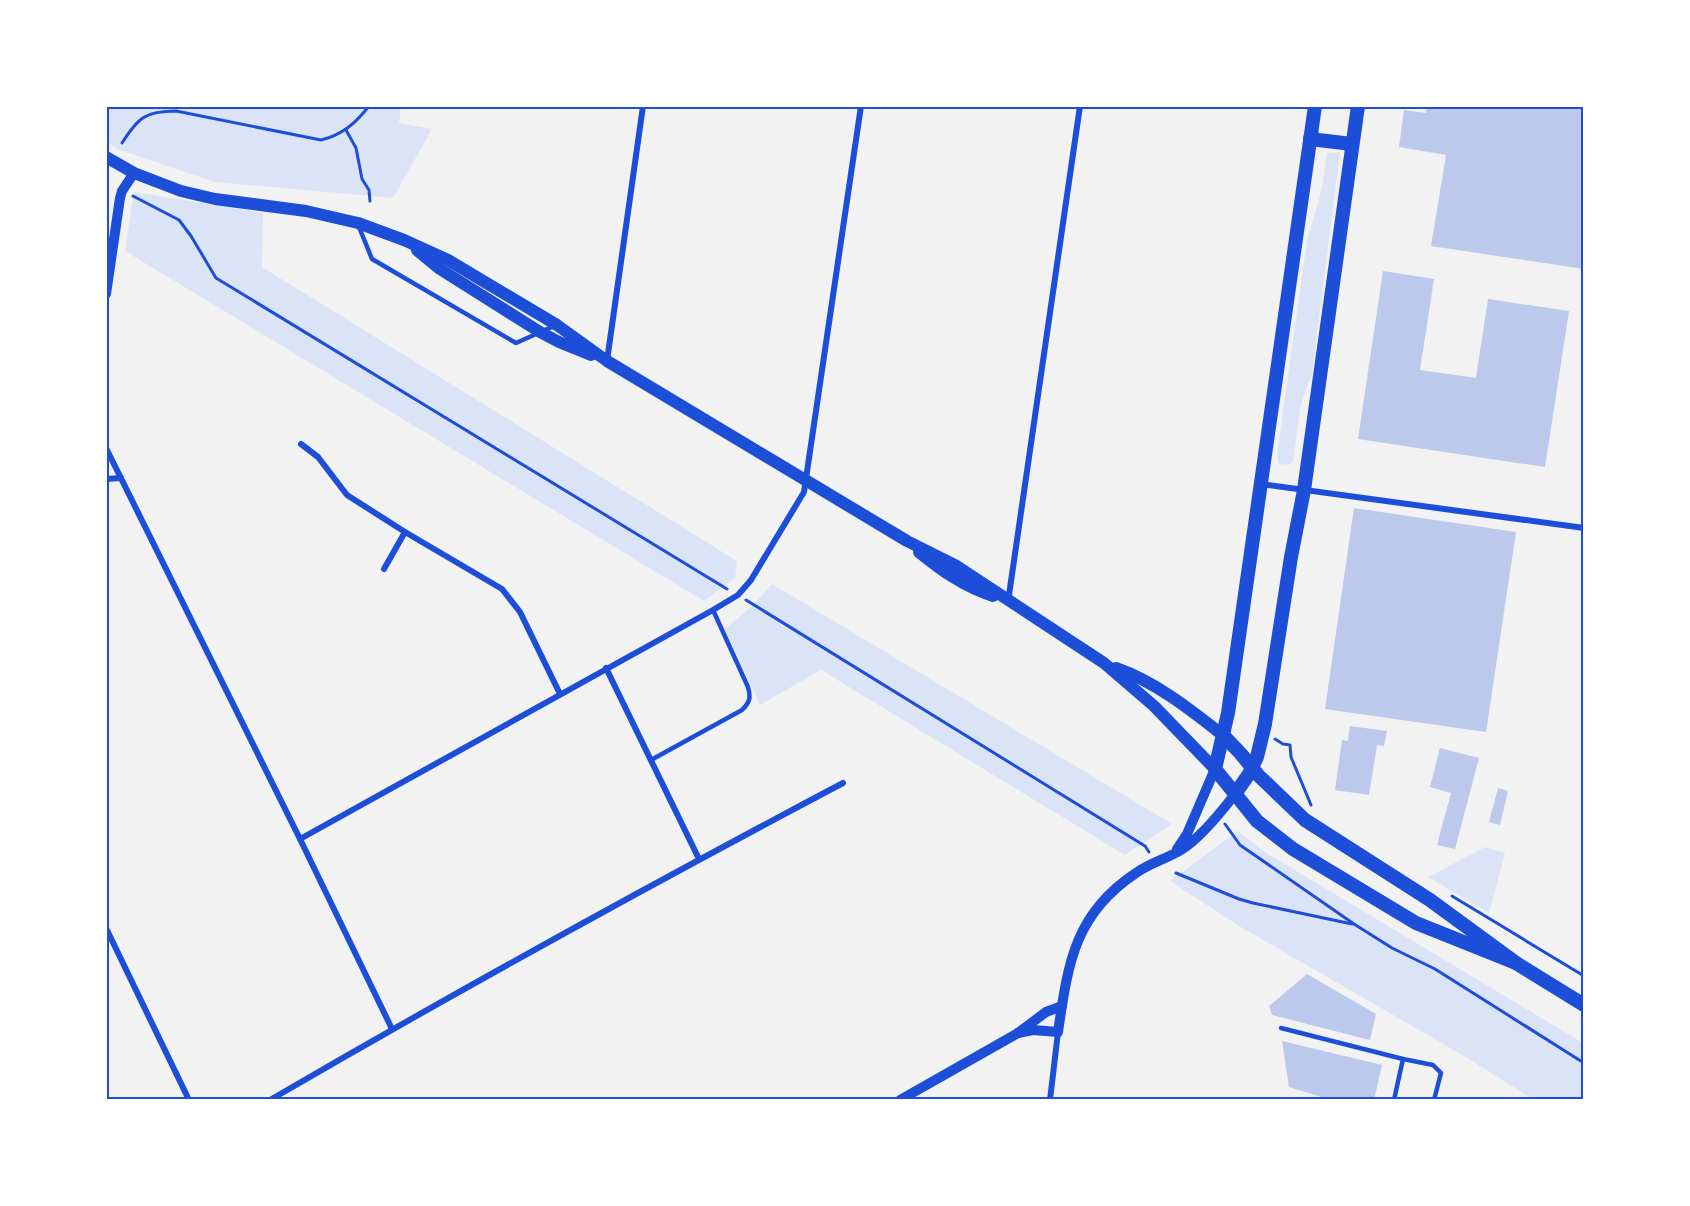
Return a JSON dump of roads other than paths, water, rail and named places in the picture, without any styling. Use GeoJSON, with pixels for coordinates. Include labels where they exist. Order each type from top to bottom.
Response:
{"type":"FeatureCollection","features":[{"type":"Feature","properties":{"kind":"main road"},"geometry":{"type":"LineString","coordinates":[[1215,769],[1228,713],[1315,106]]}},
{"type":"Feature","properties":{"kind":"main road"},"geometry":{"type":"LineString","coordinates":[[1235,794],[1252,768],[1264,733],[1289,568],[1304,490],[1358,106]]}},
{"type":"Feature","properties":{"kind":"main road"},"geometry":{"type":"LineString","coordinates":[[1310,139],[1352,144]]}},
{"type":"Feature","properties":{"kind":"main road"},"geometry":{"type":"LineString","coordinates":[[106,157],[134,172],[181,191],[215,199],[306,211],[358,223],[448,260],[557,325],[606,361],[907,541],[949,575],[980,592],[1008,602],[1104,663],[1154,706],[1215,769],[1246,809],[1282,841],[1416,923],[1516,963]]}},
{"type":"Feature","properties":{"kind":"main road"},"geometry":{"type":"LineString","coordinates":[[404,240],[440,269],[540,332],[606,361]]}},
{"type":"Feature","properties":{"kind":"main road"},"geometry":{"type":"LineString","coordinates":[[1104,663],[1134,675],[1170,697],[1224,736],[1277,794],[1310,824],[1430,900],[1516,963],[1584,1005]]}},
{"type":"Feature","properties":{"kind":"street"},"geometry":{"type":"LineString","coordinates":[[606,361],[643,106]]}},
{"type":"Feature","properties":{"kind":"street"},"geometry":{"type":"LineString","coordinates":[[300,839],[713,610],[738,595],[751,580],[804,492],[861,106]]}},
{"type":"Feature","properties":{"kind":"street"},"geometry":{"type":"LineString","coordinates":[[1008,602],[1080,106]]}},
{"type":"Feature","properties":{"kind":"street"},"geometry":{"type":"LineString","coordinates":[[106,294],[122,191],[134,172]]}},
{"type":"Feature","properties":{"kind":"street"},"geometry":{"type":"LineString","coordinates":[[301,444],[318,457],[347,495],[502,589],[520,612],[560,694]]}},
{"type":"Feature","properties":{"kind":"street"},"geometry":{"type":"LineString","coordinates":[[106,448],[392,1029]]}},
{"type":"Feature","properties":{"kind":"street"},"geometry":{"type":"LineString","coordinates":[[106,479],[121,478]]}},
{"type":"Feature","properties":{"kind":"street"},"geometry":{"type":"LineString","coordinates":[[1261,484],[1584,528]]}},
{"type":"Feature","properties":{"kind":"street"},"geometry":{"type":"LineString","coordinates":[[384,569],[405,532]]}},
{"type":"Feature","properties":{"kind":"street"},"geometry":{"type":"LineString","coordinates":[[606,668],[699,859]]}},
{"type":"Feature","properties":{"kind":"street"},"geometry":{"type":"LineString","coordinates":[[1171,856],[1186,834],[1215,769]]}},
{"type":"Feature","properties":{"kind":"street"},"geometry":{"type":"LineString","coordinates":[[270,1100],[392,1029],[699,859],[843,783]]}},
{"type":"Feature","properties":{"kind":"street"},"geometry":{"type":"LineString","coordinates":[[1050,1100],[1067,972],[1082,931],[1096,910],[1114,890],[1134,874],[1186,847],[1235,794]]}},
{"type":"Feature","properties":{"kind":"street"},"geometry":{"type":"LineString","coordinates":[[106,928],[189,1100]]}},
{"type":"Feature","properties":{"kind":"street"},"geometry":{"type":"LineString","coordinates":[[900,1100],[1018,1033],[1046,1012],[1062,1006]]}},
{"type":"Feature","properties":{"kind":"street"},"geometry":{"type":"LineString","coordinates":[[1018,1033],[1033,1030],[1058,1032]]}},
{"type":"Feature","properties":{"kind":"lane"},"geometry":{"type":"LineString","coordinates":[[358,223],[372,259],[516,343],[557,325]]}},
{"type":"Feature","properties":{"kind":"lane"},"geometry":{"type":"LineString","coordinates":[[651,760],[742,710],[749,703],[748,687],[713,610]]}},
{"type":"Feature","properties":{"kind":"lane"},"geometry":{"type":"LineString","coordinates":[[1281,1028],[1432,1065],[1441,1073],[1434,1100]]}},
{"type":"Feature","properties":{"kind":"lane"},"geometry":{"type":"LineString","coordinates":[[1394,1100],[1403,1059]]}}]}
